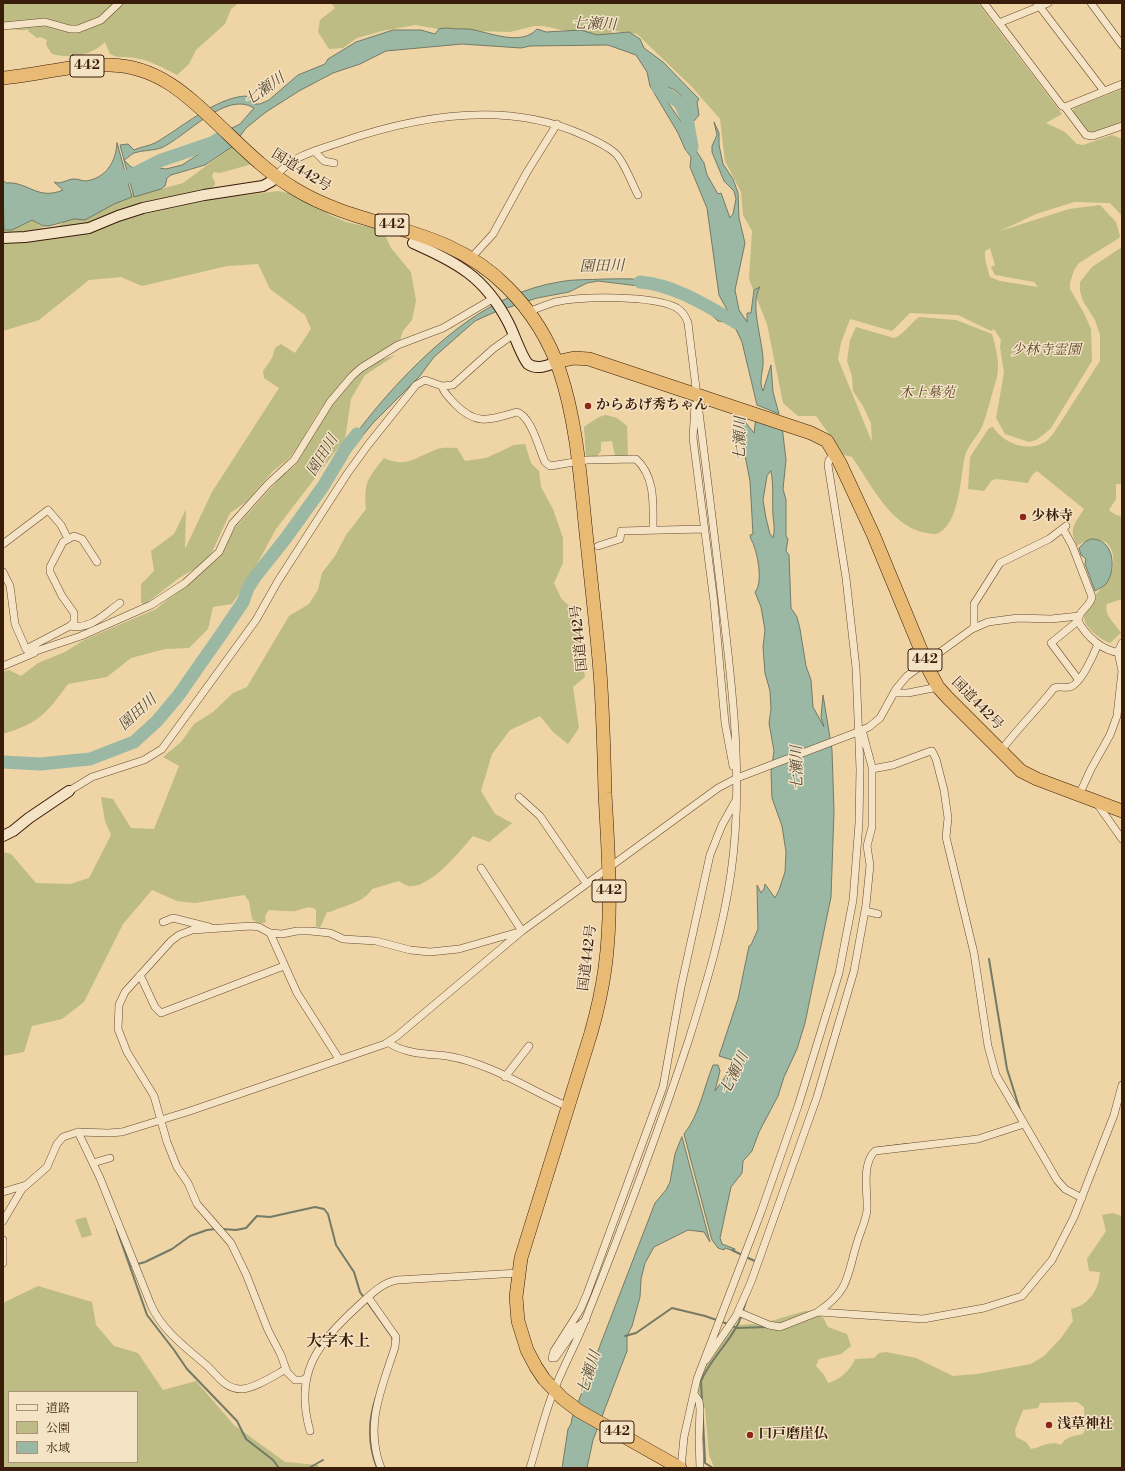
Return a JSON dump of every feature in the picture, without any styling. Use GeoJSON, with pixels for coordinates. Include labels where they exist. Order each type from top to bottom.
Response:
{"type":"FeatureCollection","features":[{"type":"Feature","properties":{"kind":"highway","name":"国道442号"},"geometry":{"type":"LineString","coordinates":[[3,78],[109,65],[143,70],[168,81],[188,96],[270,172],[298,191],[324,204],[420,234],[453,248],[471,258],[490,272],[512,292],[528,311],[543,333],[556,362],[569,408],[577,461],[600,674],[608,866],[608,928],[604,979],[591,1033],[527,1236],[519,1273],[517,1303],[520,1330],[536,1367],[558,1394],[579,1411],[678,1467]]}},
{"type":"Feature","properties":{"kind":"highway","name":"国道442号"},"geometry":{"type":"LineString","coordinates":[[556,362],[574,358],[586,358],[811,433],[827,441],[836,455],[873,534],[926,663],[938,687],[1000,752],[1025,773],[1122,811]]}},
{"type":"Feature","properties":{"kind":"street"},"geometry":{"type":"LineString","coordinates":[[3,26],[45,22],[70,29],[78,29],[101,20],[119,3]]}},
{"type":"Feature","properties":{"kind":"street"},"geometry":{"type":"LineString","coordinates":[[984,3],[1062,106],[1065,107],[1086,135],[1093,136],[1121,127]]}},
{"type":"Feature","properties":{"kind":"street"},"geometry":{"type":"LineString","coordinates":[[999,23],[1039,5],[1048,3]]}},
{"type":"Feature","properties":{"kind":"street"},"geometry":{"type":"LineString","coordinates":[[1090,3],[1122,45]]}},
{"type":"Feature","properties":{"kind":"street"},"geometry":{"type":"LineString","coordinates":[[1039,5],[1104,91]]}},
{"type":"Feature","properties":{"kind":"street"},"geometry":{"type":"LineString","coordinates":[[1065,107],[1122,84]]}},
{"type":"Feature","properties":{"kind":"street"},"geometry":{"type":"LineString","coordinates":[[3,238],[25,237],[89,228],[143,208],[204,195],[263,186],[272,181],[270,172],[314,151],[386,128],[433,119],[472,116],[512,116],[557,124],[594,140],[616,154],[638,195]]}},
{"type":"Feature","properties":{"kind":"street"},"geometry":{"type":"LineString","coordinates":[[471,258],[493,234],[527,172],[557,124]]}},
{"type":"Feature","properties":{"kind":"street"},"geometry":{"type":"LineString","coordinates":[[314,151],[324,161],[334,163]]}},
{"type":"Feature","properties":{"kind":"street"},"geometry":{"type":"LineString","coordinates":[[413,243],[466,270],[494,298],[514,334],[523,358],[530,366],[542,367],[556,362]]}},
{"type":"Feature","properties":{"kind":"street"},"geometry":{"type":"LineString","coordinates":[[3,666],[86,634],[151,605],[185,583],[218,552],[232,524],[268,484],[294,460],[330,402],[352,376],[361,368],[398,345],[443,328],[494,298]]}},
{"type":"Feature","properties":{"kind":"street"},"geometry":{"type":"LineString","coordinates":[[528,311],[560,302],[602,299],[652,300],[678,309],[685,316],[688,323],[696,395],[716,540],[741,776],[736,800],[728,889],[719,933],[707,978],[665,1110],[530,1468]]}},
{"type":"Feature","properties":{"kind":"street"},"geometry":{"type":"LineString","coordinates":[[3,836],[9,834],[69,791],[92,777],[144,760],[162,749],[256,620],[298,551],[368,444],[418,383],[425,380],[442,386],[449,386],[457,382],[493,349],[514,334]]}},
{"type":"Feature","properties":{"kind":"street"},"geometry":{"type":"LineString","coordinates":[[442,386],[446,394],[464,413],[470,417],[487,419],[517,412],[522,414],[530,426],[545,462],[550,466],[577,461],[635,458],[639,461],[648,476],[651,486],[653,530]]}},
{"type":"Feature","properties":{"kind":"street"},"geometry":{"type":"LineString","coordinates":[[696,395],[692,426],[693,438],[714,602],[725,723],[731,758],[741,776]]}},
{"type":"Feature","properties":{"kind":"street"},"geometry":{"type":"LineString","coordinates":[[678,1467],[701,1367],[781,1158],[839,973],[851,913],[857,863],[860,769],[859,732],[856,668],[850,611],[840,532],[828,465],[829,460],[836,455]]}},
{"type":"Feature","properties":{"kind":"street"},"geometry":{"type":"LineString","coordinates":[[3,544],[48,510],[61,525],[68,539]]}},
{"type":"Feature","properties":{"kind":"street"},"geometry":{"type":"LineString","coordinates":[[974,628],[974,604],[1000,563],[1006,558],[1036,546],[1064,527],[1092,597],[1079,618],[1051,644],[1078,679]]}},
{"type":"Feature","properties":{"kind":"street"},"geometry":{"type":"LineString","coordinates":[[598,546],[620,539],[621,531],[704,529]]}},
{"type":"Feature","properties":{"kind":"street"},"geometry":{"type":"LineString","coordinates":[[26,649],[70,626],[74,622],[75,615],[64,602],[50,570],[59,548],[68,539],[74,536],[81,538],[97,562]]}},
{"type":"Feature","properties":{"kind":"street"},"geometry":{"type":"LineString","coordinates":[[3,572],[10,586],[13,619],[26,649],[30,653],[34,653]]}},
{"type":"Feature","properties":{"kind":"street"},"geometry":{"type":"LineString","coordinates":[[70,626],[83,627],[89,625],[120,603]]}},
{"type":"Feature","properties":{"kind":"street"},"geometry":{"type":"LineString","coordinates":[[3,1221],[26,1185],[47,1167],[58,1141],[63,1137],[78,1132],[114,1133],[162,1119],[223,1100],[388,1042],[522,930],[608,866],[718,788],[741,776],[859,732],[880,718],[894,693],[907,676],[974,628],[988,622],[1018,618],[1079,618]]}},
{"type":"Feature","properties":{"kind":"street"},"geometry":{"type":"LineString","coordinates":[[1079,618],[1090,637],[1098,644],[1110,651],[1120,652]]}},
{"type":"Feature","properties":{"kind":"street"},"geometry":{"type":"LineString","coordinates":[[1079,795],[1091,769],[1110,735],[1117,716],[1122,671],[1120,652],[1122,643]]}},
{"type":"Feature","properties":{"kind":"street"},"geometry":{"type":"LineString","coordinates":[[1000,752],[1021,724],[1044,702],[1054,688],[1071,687],[1093,658],[1098,644]]}},
{"type":"Feature","properties":{"kind":"street"},"geometry":{"type":"LineString","coordinates":[[894,693],[918,691],[938,687]]}},
{"type":"Feature","properties":{"kind":"street"},"geometry":{"type":"LineString","coordinates":[[701,1367],[738,1312],[801,1143],[832,1052],[854,972],[865,911],[870,865],[867,846],[872,827],[872,769],[859,732]]}},
{"type":"Feature","properties":{"kind":"street"},"geometry":{"type":"LineString","coordinates":[[872,769],[893,765],[932,751],[935,756],[942,778],[947,812],[946,837],[974,953],[988,1046],[997,1078],[1060,1184],[1068,1191],[1082,1198]]}},
{"type":"Feature","properties":{"kind":"street"},"geometry":{"type":"LineString","coordinates":[[519,797],[540,816],[586,883]]}},
{"type":"Feature","properties":{"kind":"street"},"geometry":{"type":"LineString","coordinates":[[1094,799],[1122,839]]}},
{"type":"Feature","properties":{"kind":"street"},"geometry":{"type":"LineString","coordinates":[[586,1320],[580,1324],[555,1358],[552,1358],[554,1351],[580,1310],[587,1294],[660,1096],[709,859],[722,825],[736,800]]}},
{"type":"Feature","properties":{"kind":"street"},"geometry":{"type":"LineString","coordinates":[[481,868],[522,930]]}},
{"type":"Feature","properties":{"kind":"street"},"geometry":{"type":"LineString","coordinates":[[865,911],[878,914]]}},
{"type":"Feature","properties":{"kind":"street"},"geometry":{"type":"LineString","coordinates":[[163,922],[172,918],[217,929]]}},
{"type":"Feature","properties":{"kind":"street"},"geometry":{"type":"LineString","coordinates":[[306,1377],[302,1380],[293,1379],[286,1369],[281,1355],[268,1330],[243,1266],[229,1240],[195,1200],[173,1156],[152,1091],[127,1052],[118,1029],[119,1009],[122,998],[127,989],[165,946],[179,934],[192,930],[251,926],[259,927],[270,933],[282,934],[297,930],[310,930],[330,934],[343,939],[379,941],[410,950],[439,952],[459,949],[522,930]]}},
{"type":"Feature","properties":{"kind":"street"},"geometry":{"type":"LineString","coordinates":[[270,933],[297,993],[339,1059]]}},
{"type":"Feature","properties":{"kind":"street"},"geometry":{"type":"LineString","coordinates":[[140,976],[155,1007],[161,1013],[284,966]]}},
{"type":"Feature","properties":{"kind":"street"},"geometry":{"type":"LineString","coordinates":[[388,1042],[409,1050],[465,1060],[506,1077],[568,1107]]}},
{"type":"Feature","properties":{"kind":"street"},"geometry":{"type":"LineString","coordinates":[[506,1077],[529,1046]]}},
{"type":"Feature","properties":{"kind":"street"},"geometry":{"type":"LineString","coordinates":[[818,1312],[923,1319],[984,1308],[1018,1298],[1027,1292],[1052,1260],[1074,1217],[1114,1116],[1122,1085]]}},
{"type":"Feature","properties":{"kind":"street"},"geometry":{"type":"LineString","coordinates":[[738,1312],[780,1327],[818,1312],[840,1293],[849,1275],[854,1252],[866,1214],[868,1159],[875,1150],[978,1139],[1024,1124]]}},
{"type":"Feature","properties":{"kind":"street"},"geometry":{"type":"LineString","coordinates":[[78,1132],[93,1163],[155,1313],[187,1350],[207,1365],[218,1379],[236,1389],[250,1387],[286,1369]]}},
{"type":"Feature","properties":{"kind":"street"},"geometry":{"type":"LineString","coordinates":[[93,1163],[110,1158]]}},
{"type":"Feature","properties":{"kind":"street"},"geometry":{"type":"LineString","coordinates":[[3,1192],[26,1185]]}},
{"type":"Feature","properties":{"kind":"street"},"geometry":{"type":"LineString","coordinates":[[3,1240],[3,1263]]}},
{"type":"Feature","properties":{"kind":"street"},"geometry":{"type":"LineString","coordinates":[[310,1431],[304,1406],[306,1377],[324,1340],[368,1297],[387,1284],[397,1280],[519,1273]]}},
{"type":"Feature","properties":{"kind":"street"},"geometry":{"type":"LineString","coordinates":[[368,1297],[396,1337],[395,1347],[374,1413],[374,1442],[381,1468]]}},
{"type":"Feature","properties":{"kind":"street"},"geometry":{"type":"LineString","coordinates":[[694,1394],[699,1401],[700,1409],[700,1468]]}},
{"type":"Feature","properties":{"kind":"green space"},"geometry":{"type":"Polygon","coordinates":[[[3,3],[239,3],[231,9],[225,24],[196,50],[189,64],[177,75],[146,61],[135,58],[113,56],[110,54],[105,42],[99,47],[80,55],[67,56],[52,54],[46,45],[47,40],[40,37],[37,38],[28,31],[29,29],[3,29],[3,3]]]}},
{"type":"Feature","properties":{"kind":"green space"},"geometry":{"type":"Polygon","coordinates":[[[331,3],[978,3],[1062,114],[1046,123],[1065,132],[1077,144],[1083,145],[1112,135],[1122,139],[1122,216],[1110,203],[1074,202],[1036,214],[1000,231],[1069,209],[1100,205],[1116,222],[1120,236],[1119,238],[1079,263],[1074,270],[1070,283],[1070,289],[1084,313],[1091,329],[1092,361],[1051,428],[1036,440],[1029,442],[1005,434],[996,418],[1004,373],[1000,347],[1001,340],[994,329],[991,331],[958,315],[910,313],[892,331],[850,319],[841,343],[838,359],[872,442],[871,423],[863,406],[853,391],[852,376],[847,361],[850,340],[856,327],[894,338],[900,335],[919,317],[956,320],[992,334],[998,361],[997,377],[982,427],[968,448],[965,456],[958,500],[950,521],[944,529],[936,534],[921,532],[908,526],[886,507],[852,457],[836,453],[834,441],[816,416],[798,416],[783,403],[767,324],[749,279],[752,231],[743,215],[741,192],[725,161],[720,119],[691,86],[637,34],[615,31],[600,38],[543,26],[534,26],[510,32],[444,30],[415,25],[382,31],[357,38],[343,48],[329,49],[318,32],[320,20],[335,8],[331,3]],[[990,248],[985,251],[985,254],[990,277],[1000,281],[1038,287],[1034,282],[995,275],[991,267],[995,265],[990,248]]]}},
{"type":"Feature","properties":{"kind":"green space"},"geometry":{"type":"Polygon","coordinates":[[[1122,89],[1122,121],[1092,133],[1089,132],[1073,112],[1074,108],[1122,89]]]}},
{"type":"Feature","properties":{"kind":"green space"},"geometry":{"type":"Polygon","coordinates":[[[233,146],[252,164],[220,173],[214,172],[212,176],[215,185],[208,191],[212,198],[278,191],[293,194],[330,215],[346,222],[378,229],[385,235],[391,248],[411,272],[416,301],[412,320],[403,331],[400,340],[377,361],[396,355],[365,375],[351,399],[345,439],[276,529],[251,575],[232,604],[213,607],[208,629],[189,648],[165,649],[131,658],[107,677],[68,684],[54,703],[41,716],[25,726],[3,734],[3,672],[9,670],[21,676],[38,663],[65,652],[84,640],[156,609],[220,557],[232,531],[282,476],[295,466],[333,403],[335,391],[319,411],[295,451],[287,460],[273,471],[246,502],[230,513],[212,552],[199,566],[179,578],[144,605],[141,602],[141,584],[154,571],[151,551],[174,534],[186,509],[185,549],[212,492],[279,388],[264,378],[263,371],[272,358],[275,348],[281,344],[295,353],[311,329],[305,315],[270,289],[258,264],[227,266],[142,286],[121,277],[89,280],[39,320],[3,331],[3,228],[7,231],[32,220],[45,229],[60,225],[68,218],[139,191],[161,189],[183,183],[233,146]]]}},
{"type":"Feature","properties":{"kind":"green space"},"geometry":{"type":"Polygon","coordinates":[[[1122,247],[1122,484],[1116,484],[1116,499],[1109,510],[1122,517],[1122,599],[1107,604],[1106,608],[1108,616],[1121,633],[1110,643],[1089,629],[1084,620],[1086,608],[1090,601],[1102,588],[1112,572],[1113,562],[1112,551],[1109,545],[1104,541],[1090,540],[1077,546],[1074,540],[1073,530],[1075,522],[1084,509],[1037,471],[1032,475],[1028,483],[997,479],[992,480],[984,491],[968,489],[970,457],[989,428],[993,427],[1003,438],[1023,446],[1037,446],[1047,441],[1100,361],[1100,335],[1095,320],[1083,301],[1080,291],[1080,282],[1092,267],[1122,247]]]}},
{"type":"Feature","properties":{"kind":"green space"},"geometry":{"type":"Polygon","coordinates":[[[606,415],[617,418],[627,426],[628,455],[626,458],[615,456],[612,441],[601,442],[601,451],[597,456],[586,456],[584,427],[597,418],[606,415]]]}},
{"type":"Feature","properties":{"kind":"green space"},"geometry":{"type":"Polygon","coordinates":[[[525,444],[531,463],[539,471],[541,487],[553,509],[563,538],[563,563],[554,583],[561,598],[575,612],[585,677],[573,687],[579,728],[568,744],[553,732],[540,716],[510,730],[492,754],[481,791],[495,814],[512,823],[489,842],[473,836],[444,868],[425,882],[416,886],[408,886],[399,881],[372,889],[359,900],[327,912],[320,928],[316,926],[316,910],[311,907],[292,911],[269,910],[265,916],[266,922],[259,924],[252,919],[249,901],[244,895],[195,903],[177,901],[152,890],[123,924],[84,1002],[62,1019],[32,1026],[24,1052],[3,1056],[3,852],[11,854],[36,883],[70,884],[89,878],[111,835],[105,821],[101,797],[113,799],[131,828],[154,829],[179,766],[163,757],[181,742],[194,724],[213,712],[233,693],[247,687],[289,616],[309,604],[318,590],[322,573],[335,556],[346,535],[366,509],[366,486],[370,476],[384,458],[392,461],[405,462],[416,459],[437,449],[457,448],[465,461],[486,458],[514,445],[525,444]]]}},
{"type":"Feature","properties":{"kind":"green space"},"geometry":{"type":"Polygon","coordinates":[[[1113,1213],[1122,1216],[1122,1468],[714,1467],[709,1455],[705,1409],[696,1387],[703,1367],[711,1360],[728,1333],[737,1325],[764,1323],[805,1311],[816,1311],[824,1319],[828,1327],[847,1334],[851,1346],[841,1354],[819,1359],[816,1366],[824,1375],[828,1383],[836,1380],[844,1374],[855,1359],[874,1358],[879,1353],[886,1352],[916,1358],[953,1376],[977,1374],[1031,1364],[1044,1356],[1061,1338],[1073,1321],[1071,1309],[1088,1300],[1098,1285],[1100,1272],[1089,1271],[1087,1259],[1106,1231],[1102,1215],[1113,1213]],[[1077,1402],[1040,1403],[1038,1408],[1023,1410],[1015,1430],[1016,1437],[1026,1442],[1031,1449],[1053,1443],[1061,1445],[1073,1436],[1083,1434],[1085,1430],[1084,1407],[1077,1402]]]}},
{"type":"Feature","properties":{"kind":"green space"},"geometry":{"type":"Polygon","coordinates":[[[86,1217],[92,1235],[82,1238],[75,1220],[86,1217]]]}},
{"type":"Feature","properties":{"kind":"green space"},"geometry":{"type":"Polygon","coordinates":[[[38,1286],[92,1302],[96,1325],[114,1346],[138,1353],[163,1390],[196,1381],[234,1425],[285,1462],[318,1465],[320,1468],[3,1468],[3,1303],[38,1286]]]}},
{"type":"Feature","properties":{"kind":"water"},"geometry":{"type":"Polygon","coordinates":[[[439,29],[469,29],[514,38],[530,34],[537,29],[546,32],[581,30],[597,35],[629,32],[640,39],[644,48],[663,62],[699,99],[697,102],[699,115],[694,121],[691,120],[691,115],[687,104],[677,92],[668,87],[665,94],[669,104],[691,136],[697,152],[704,163],[707,175],[718,194],[721,193],[730,218],[733,214],[736,199],[734,191],[724,181],[712,152],[712,146],[717,135],[714,122],[719,133],[719,145],[723,164],[733,179],[738,193],[739,218],[745,243],[735,290],[739,310],[747,322],[747,313],[751,313],[754,290],[760,287],[757,294],[756,312],[763,360],[761,384],[763,391],[771,365],[773,392],[779,414],[757,405],[742,342],[733,323],[718,321],[702,306],[683,296],[639,286],[598,281],[587,283],[569,292],[537,298],[495,312],[475,321],[434,357],[419,377],[373,423],[338,465],[324,485],[355,435],[382,401],[409,372],[447,337],[467,322],[488,308],[511,297],[534,288],[564,281],[638,279],[651,282],[664,290],[693,295],[720,317],[731,317],[719,295],[707,208],[690,167],[691,157],[650,86],[647,72],[636,55],[608,45],[530,46],[521,48],[462,44],[386,51],[360,64],[333,73],[299,91],[266,112],[246,128],[233,146],[205,165],[171,175],[167,178],[165,186],[161,189],[134,197],[124,160],[120,145],[128,144],[134,150],[153,144],[211,108],[235,98],[246,96],[255,104],[260,104],[269,100],[298,75],[325,64],[328,59],[356,42],[393,30],[421,30],[435,34],[439,29]],[[243,104],[231,105],[206,117],[161,148],[140,151],[124,160],[131,167],[138,168],[146,162],[153,163],[160,168],[166,169],[182,165],[208,148],[211,142],[222,133],[240,124],[254,108],[243,104]]]}},
{"type":"Feature","properties":{"kind":"water"},"geometry":{"type":"Polygon","coordinates":[[[117,143],[132,197],[114,204],[85,220],[74,219],[49,226],[43,226],[32,220],[12,230],[4,230],[3,180],[6,183],[14,183],[39,192],[54,193],[63,190],[54,182],[59,183],[74,179],[86,181],[104,173],[109,168],[115,157],[117,143]]]}},
{"type":"Feature","properties":{"kind":"water"},"geometry":{"type":"Polygon","coordinates":[[[737,412],[754,433],[756,418],[782,426],[786,460],[783,489],[786,500],[786,536],[788,539],[786,551],[789,555],[791,608],[797,617],[800,629],[806,666],[811,680],[813,707],[824,727],[821,717],[823,695],[832,750],[834,812],[831,897],[805,1023],[797,1049],[784,1077],[778,1096],[759,1132],[752,1151],[743,1161],[742,1173],[731,1187],[720,1238],[722,1244],[735,1249],[734,1251],[725,1248],[724,1250],[718,1248],[712,1240],[684,1134],[694,1119],[713,1065],[718,1065],[720,1071],[715,1091],[730,1070],[732,1060],[719,1056],[738,999],[749,946],[751,945],[758,929],[757,885],[761,893],[765,884],[775,898],[785,872],[786,852],[782,826],[772,798],[771,772],[774,751],[769,723],[771,709],[770,691],[765,673],[763,647],[765,630],[761,607],[755,592],[759,583],[759,570],[756,551],[750,537],[750,535],[753,534],[750,481],[743,445],[743,434],[737,412]],[[771,471],[767,476],[763,500],[770,534],[773,538],[774,527],[771,471]]]}},
{"type":"Feature","properties":{"kind":"water"},"geometry":{"type":"Polygon","coordinates":[[[1091,539],[1099,540],[1105,544],[1109,549],[1112,563],[1112,570],[1106,584],[1095,591],[1085,564],[1086,559],[1081,555],[1079,548],[1091,539]]]}},
{"type":"Feature","properties":{"kind":"water"},"geometry":{"type":"Polygon","coordinates":[[[682,1137],[710,1242],[704,1232],[688,1230],[654,1247],[645,1263],[641,1279],[640,1297],[632,1326],[627,1336],[627,1351],[593,1440],[587,1468],[562,1468],[568,1429],[655,1203],[666,1190],[670,1182],[675,1154],[682,1137]]]}},
{"type":"Feature","properties":{"kind":"waterway","name":"七瀬川"},"geometry":{"type":"LineString","coordinates":[[657,80],[658,88],[680,103],[687,119],[692,147]]}},
{"type":"Feature","properties":{"kind":"waterway","name":"七瀬川"},"geometry":{"type":"LineString","coordinates":[[112,180],[118,175],[128,177],[159,161],[212,143],[225,135]]}},
{"type":"Feature","properties":{"kind":"waterway","name":"園田川"},"geometry":{"type":"LineString","coordinates":[[640,282],[666,287],[690,297],[737,323]]}},
{"type":"Feature","properties":{"kind":"waterway","name":"園田川"},"geometry":{"type":"LineString","coordinates":[[3,762],[40,764],[90,759],[134,742],[157,721],[178,696],[220,636],[243,602],[248,588],[255,577],[286,538],[324,485],[346,448],[357,434]]}},
{"type":"Feature","properties":{"kind":"waterway"},"geometry":{"type":"LineString","coordinates":[[989,959],[1007,1069],[1020,1110]]}},
{"type":"Feature","properties":{"kind":"waterway"},"geometry":{"type":"LineString","coordinates":[[876,1148],[908,1144]]}},
{"type":"Feature","properties":{"kind":"waterway"},"geometry":{"type":"LineString","coordinates":[[222,1229],[236,1230],[246,1228],[257,1216],[270,1217],[315,1207],[324,1209],[328,1214],[336,1245],[354,1272],[360,1292],[392,1337],[393,1342]]}},
{"type":"Feature","properties":{"kind":"waterway"},"geometry":{"type":"LineString","coordinates":[[131,1266],[145,1262],[172,1249],[190,1236],[207,1230],[216,1229]]}},
{"type":"Feature","properties":{"kind":"waterway"},"geometry":{"type":"LineString","coordinates":[[117,1230],[147,1315],[187,1369],[237,1421],[246,1439],[273,1460],[279,1468]]}},
{"type":"Feature","properties":{"kind":"waterway"},"geometry":{"type":"LineString","coordinates":[[732,1250],[742,1255]]}},
{"type":"Feature","properties":{"kind":"waterway"},"geometry":{"type":"LineString","coordinates":[[746,1257],[757,1262]]}},
{"type":"Feature","properties":{"kind":"waterway"},"geometry":{"type":"LineString","coordinates":[[743,1311],[747,1298]]}},
{"type":"Feature","properties":{"kind":"waterway"},"geometry":{"type":"LineString","coordinates":[[625,1336],[636,1333],[672,1308],[705,1316],[728,1324]]}},
{"type":"Feature","properties":{"kind":"waterway"},"geometry":{"type":"LineString","coordinates":[[713,1468],[705,1463],[701,1381],[705,1372],[733,1332],[742,1315]]}},
{"type":"Feature","properties":{"kind":"waterway"},"geometry":{"type":"LineString","coordinates":[[732,1326],[737,1328],[767,1327]]}},
{"type":"Feature","properties":{"kind":"waterway"},"geometry":{"type":"LineString","coordinates":[[376,1397],[373,1406],[370,1432],[372,1450],[377,1468]]}},
{"type":"Feature","properties":{"kind":"waterway"},"geometry":{"type":"LineString","coordinates":[[309,1468],[323,1460]]}},
{"type":"Feature","properties":{"kind":"place","name":"からあげ秀ちゃん"},"geometry":{"type":"Point","coordinates":[588,406]}},
{"type":"Feature","properties":{"kind":"place","name":"少林寺"},"geometry":{"type":"Point","coordinates":[1023,517]}},
{"type":"Feature","properties":{"kind":"place","name":"浅草神社"},"geometry":{"type":"Point","coordinates":[1049,1425]}},
{"type":"Feature","properties":{"kind":"place","name":"口戸磨崖仏"},"geometry":{"type":"Point","coordinates":[750,1435]}},
{"type":"Feature","properties":{"kind":"district","name":"大字木上"},"geometry":{"type":"Point","coordinates":[338,1342]}},
{"type":"Feature","properties":{"kind":"park label","name":"少林寺霊園"},"geometry":{"type":"Point","coordinates":[1046,351]}},
{"type":"Feature","properties":{"kind":"park label","name":"木上墓苑"},"geometry":{"type":"Point","coordinates":[927,394]}}]}
